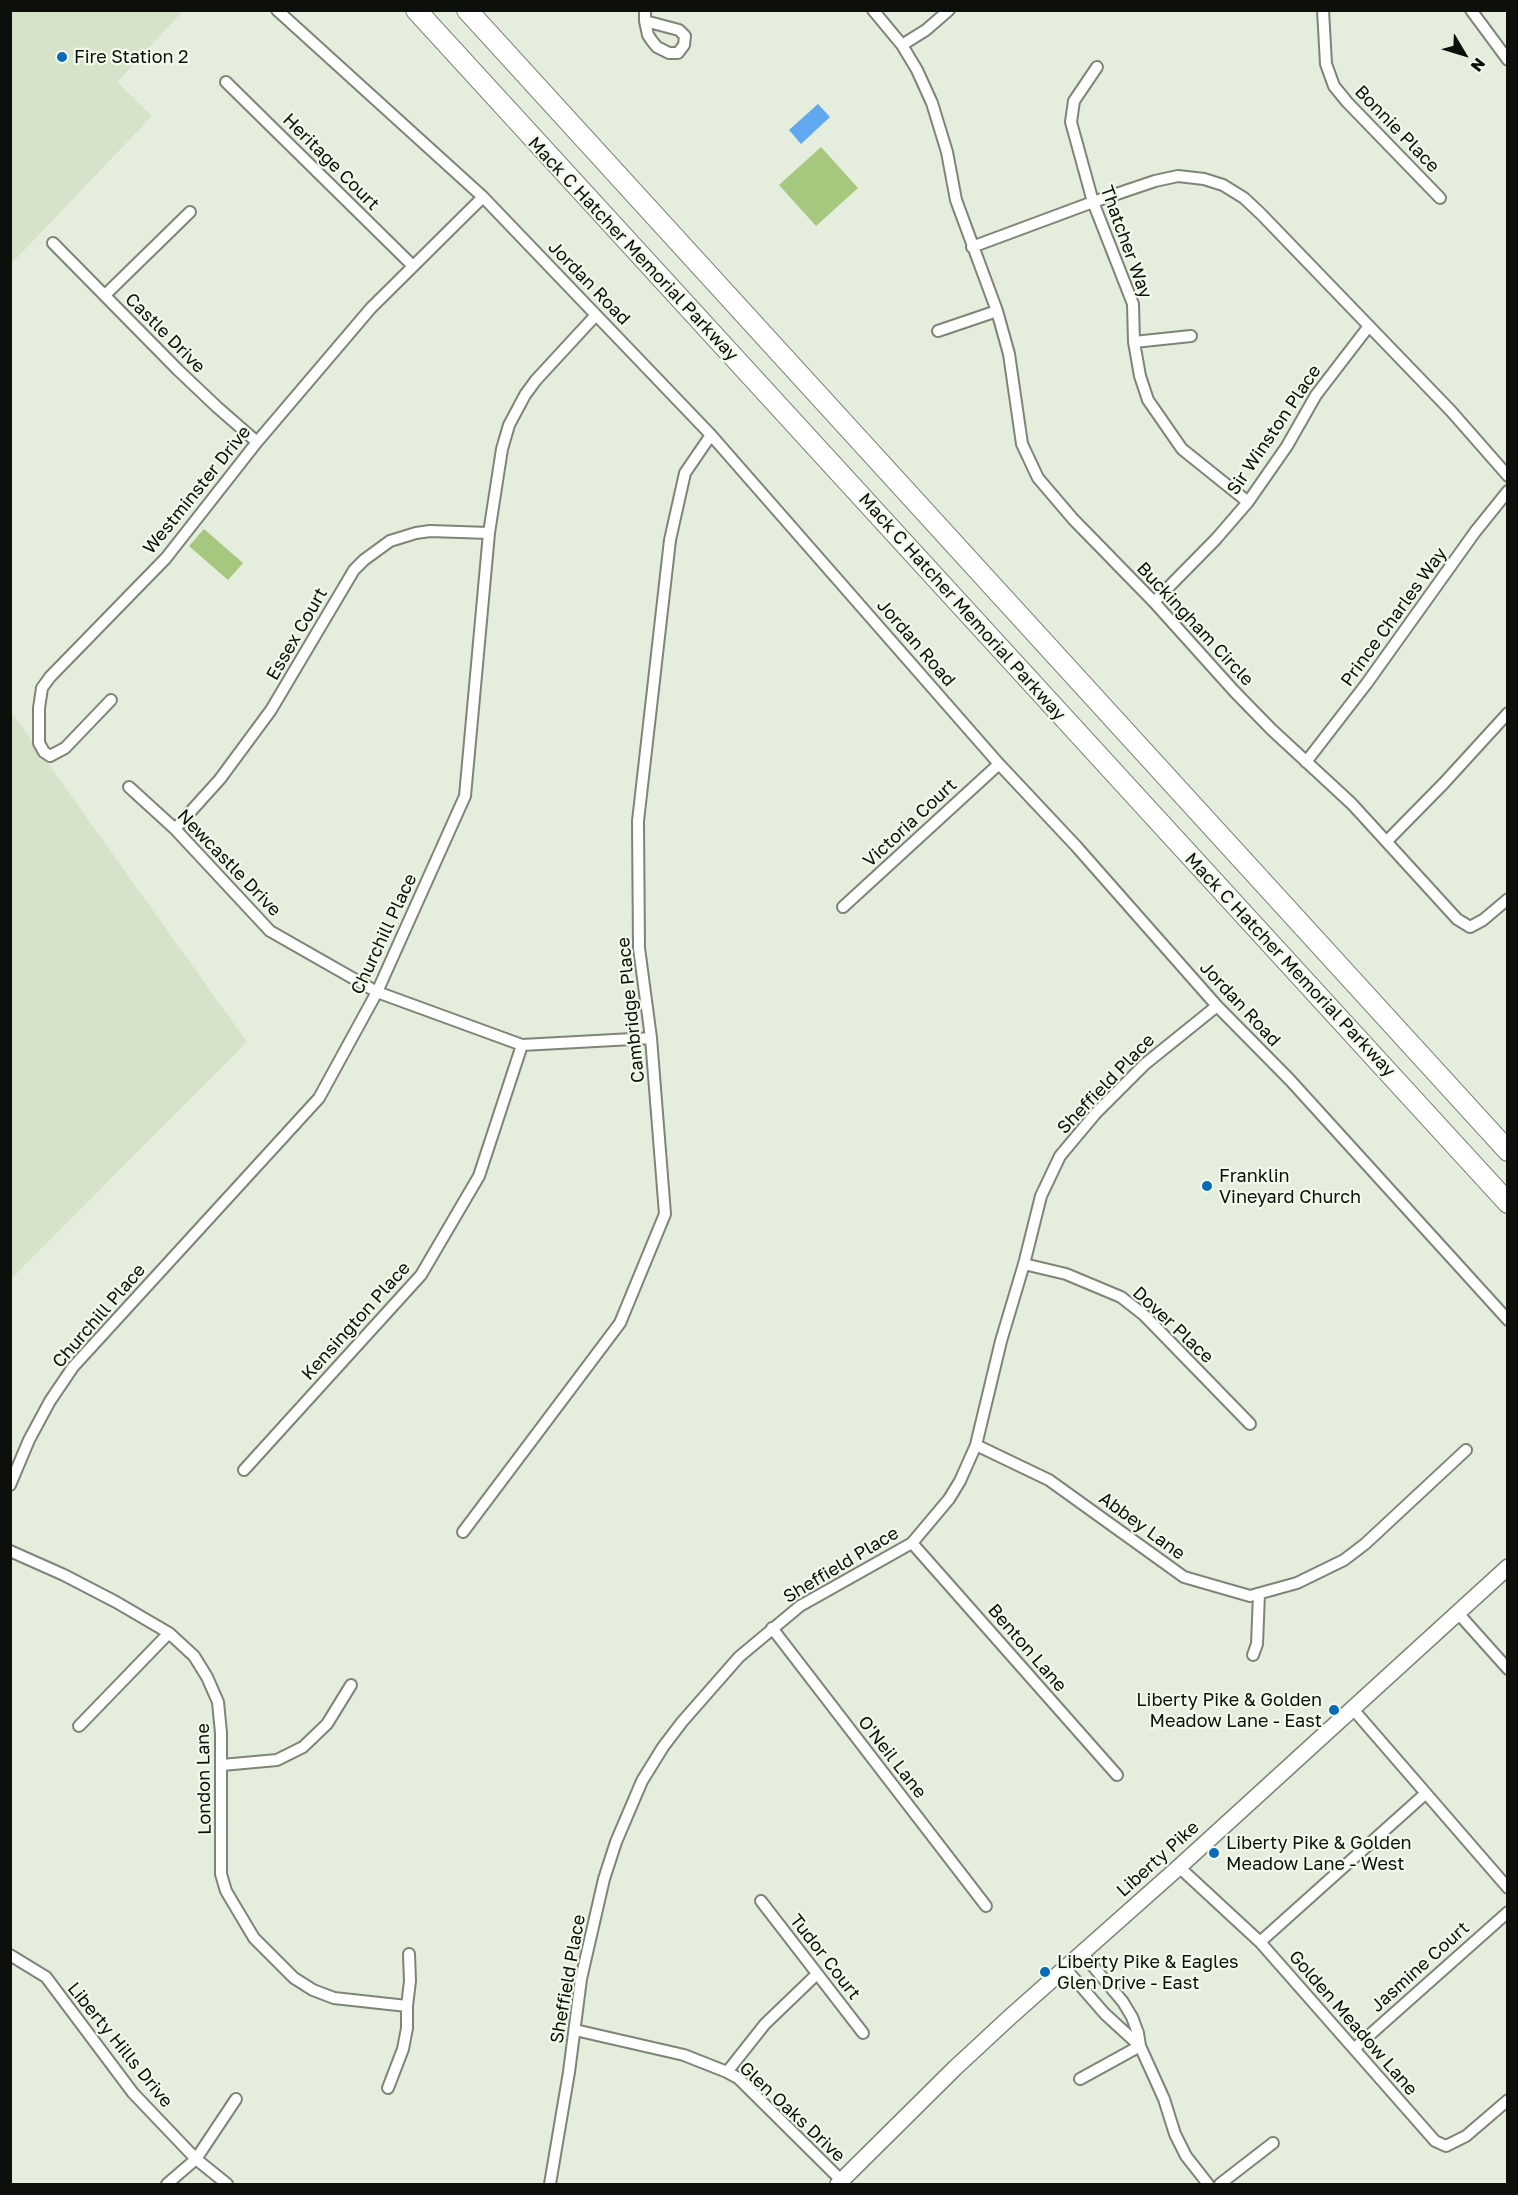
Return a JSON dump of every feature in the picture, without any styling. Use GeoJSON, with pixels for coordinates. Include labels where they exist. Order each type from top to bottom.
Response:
{"type":"FeatureCollection","features":[{"type":"Feature","properties":{"kind":"highway","name":"Mack C Hatcher Memorial Parkway"},"geometry":{"type":"LineString","coordinates":[[416,10],[1508,1203]]}},
{"type":"Feature","properties":{"kind":"highway","name":"Mack C Hatcher Memorial Parkway"},"geometry":{"type":"LineString","coordinates":[[467,10],[1508,1151]]}},
{"type":"Feature","properties":{"kind":"street","name":"Jordan Road"},"geometry":{"type":"LineString","coordinates":[[277,10],[483,197],[711,435],[999,764],[1076,846],[1217,1006],[1290,1080],[1508,1320]]}},
{"type":"Feature","properties":{"kind":"street","name":"Buckingham Circle"},"geometry":{"type":"LineString","coordinates":[[873,10],[902,45],[917,70],[932,103],[947,152],[956,201],[997,312],[1009,354],[1022,444],[1038,478],[1073,519],[1154,602],[1234,691],[1352,804],[1457,919],[1470,927],[1483,920],[1508,899]]}},
{"type":"Feature","properties":{"kind":"street"},"geometry":{"type":"LineString","coordinates":[[902,45],[926,30],[949,10]]}},
{"type":"Feature","properties":{"kind":"street","name":"Bonnie Place"},"geometry":{"type":"LineString","coordinates":[[1323,10],[1326,64],[1334,86],[1440,198]]}},
{"type":"Feature","properties":{"kind":"street"},"geometry":{"type":"LineString","coordinates":[[1471,10],[1508,60]]}},
{"type":"Feature","properties":{"kind":"street","name":"Thatcher Way"},"geometry":{"type":"LineString","coordinates":[[1097,67],[1074,101],[1071,122],[1093,202],[1133,304],[1134,342],[1140,376],[1148,400],[1182,449],[1248,502]]}},
{"type":"Feature","properties":{"kind":"street","name":"Heritage Court"},"geometry":{"type":"LineString","coordinates":[[226,82],[412,266]]}},
{"type":"Feature","properties":{"kind":"street"},"geometry":{"type":"LineString","coordinates":[[972,247],[1155,181],[1178,176],[1204,179],[1223,185],[1244,198],[1450,411],[1508,476]]}},
{"type":"Feature","properties":{"kind":"street","name":"Westminster Drive"},"geometry":{"type":"LineString","coordinates":[[111,700],[65,748],[50,756],[44,752],[39,743],[39,708],[42,688],[50,677],[165,558],[257,442],[371,308],[483,197]]}},
{"type":"Feature","properties":{"kind":"street"},"geometry":{"type":"LineString","coordinates":[[105,295],[190,212]]}},
{"type":"Feature","properties":{"kind":"street","name":"Castle Drive"},"geometry":{"type":"LineString","coordinates":[[53,243],[201,392],[257,442]]}},
{"type":"Feature","properties":{"kind":"street"},"geometry":{"type":"LineString","coordinates":[[938,331],[997,312]]}},
{"type":"Feature","properties":{"kind":"street","name":"Churchill Place"},"geometry":{"type":"LineString","coordinates":[[10,1485],[50,1401],[73,1367],[319,1098],[377,992],[465,796],[489,533],[502,449],[509,425],[536,380],[596,315]]}},
{"type":"Feature","properties":{"kind":"street","name":"Sir Winston Place"},"geometry":{"type":"LineString","coordinates":[[1154,602],[1216,539],[1248,502],[1287,446],[1316,395],[1369,326]]}},
{"type":"Feature","properties":{"kind":"street"},"geometry":{"type":"LineString","coordinates":[[1134,342],[1191,336]]}},
{"type":"Feature","properties":{"kind":"street","name":"Cambridge Place"},"geometry":{"type":"LineString","coordinates":[[463,1532],[620,1323],[665,1214],[651,1038],[639,948],[638,821],[670,540],[684,473],[711,435]]}},
{"type":"Feature","properties":{"kind":"street","name":"Prince Charles Way"},"geometry":{"type":"LineString","coordinates":[[1306,762],[1367,683],[1475,532],[1508,491]]}},
{"type":"Feature","properties":{"kind":"street","name":"Essex Court"},"geometry":{"type":"LineString","coordinates":[[176,829],[220,779],[272,710],[354,570],[363,560],[390,541],[416,533],[449,531],[489,533]]}},
{"type":"Feature","properties":{"kind":"street"},"geometry":{"type":"LineString","coordinates":[[1387,842],[1508,713]]}},
{"type":"Feature","properties":{"kind":"street","name":"Victoria Court"},"geometry":{"type":"LineString","coordinates":[[843,907],[999,764]]}},
{"type":"Feature","properties":{"kind":"street","name":"Newcastle Drive"},"geometry":{"type":"LineString","coordinates":[[129,787],[176,829],[270,931],[377,992],[522,1045],[651,1038]]}},
{"type":"Feature","properties":{"kind":"street","name":"Sheffield Place"},"geometry":{"type":"LineString","coordinates":[[550,2184],[581,1979],[615,1842],[642,1781],[663,1747],[700,1700],[739,1657],[800,1606],[912,1543],[949,1499],[976,1445],[1001,1341],[1041,1196],[1060,1156],[1096,1113],[1145,1064],[1217,1006]]}},
{"type":"Feature","properties":{"kind":"street","name":"Kensington Place"},"geometry":{"type":"LineString","coordinates":[[244,1470],[421,1275],[478,1176],[522,1045]]}},
{"type":"Feature","properties":{"kind":"street","name":"Dover Place"},"geometry":{"type":"LineString","coordinates":[[1024,1264],[1066,1274],[1120,1297],[1144,1315],[1250,1424]]}},
{"type":"Feature","properties":{"kind":"street","name":"Abbey Lane"},"geometry":{"type":"LineString","coordinates":[[976,1445],[1049,1480],[1184,1577],[1250,1596],[1297,1583],[1344,1560],[1365,1544],[1466,1450]]}},
{"type":"Feature","properties":{"kind":"street","name":"Benton Lane"},"geometry":{"type":"LineString","coordinates":[[912,1543],[1117,1775]]}},
{"type":"Feature","properties":{"kind":"street","name":"London Lane"},"geometry":{"type":"LineString","coordinates":[[10,1551],[64,1575],[169,1633],[194,1656],[218,1702],[222,1765],[221,1874],[226,1891],[243,1924],[254,1938],[294,1978],[313,1990],[334,1998],[407,2006]]}},
{"type":"Feature","properties":{"kind":"street","name":"Liberty Pike"},"geometry":{"type":"LineString","coordinates":[[841,2183],[955,2068],[1508,1567]]}},
{"type":"Feature","properties":{"kind":"street"},"geometry":{"type":"LineString","coordinates":[[1253,1655],[1257,1644],[1259,1594]]}},
{"type":"Feature","properties":{"kind":"street"},"geometry":{"type":"LineString","coordinates":[[1457,1612],[1508,1669]]}},
{"type":"Feature","properties":{"kind":"street","name":"O'Neil Lane"},"geometry":{"type":"LineString","coordinates":[[772,1628],[986,1906]]}},
{"type":"Feature","properties":{"kind":"street"},"geometry":{"type":"LineString","coordinates":[[79,1725],[169,1633]]}},
{"type":"Feature","properties":{"kind":"street"},"geometry":{"type":"LineString","coordinates":[[222,1765],[277,1760],[303,1747],[327,1724],[351,1685]]}},
{"type":"Feature","properties":{"kind":"street"},"geometry":{"type":"LineString","coordinates":[[1352,1708],[1508,1888]]}},
{"type":"Feature","properties":{"kind":"street"},"geometry":{"type":"LineString","coordinates":[[1260,1942],[1425,1794]]}},
{"type":"Feature","properties":{"kind":"street","name":"Golden Meadow Lane"},"geometry":{"type":"LineString","coordinates":[[1179,1867],[1260,1942],[1435,2141],[1446,2146],[1466,2136],[1508,2100]]}},
{"type":"Feature","properties":{"kind":"street","name":"Tudor Court"},"geometry":{"type":"LineString","coordinates":[[761,1901],[862,2033]]}},
{"type":"Feature","properties":{"kind":"street","name":"Jasmine Court"},"geometry":{"type":"LineString","coordinates":[[1355,2048],[1508,1912]]}},
{"type":"Feature","properties":{"kind":"street"},"geometry":{"type":"LineString","coordinates":[[1082,1953],[1127,2010],[1138,2033],[1140,2046],[1164,2099],[1175,2134],[1186,2156],[1208,2184]]}},
{"type":"Feature","properties":{"kind":"street"},"geometry":{"type":"LineString","coordinates":[[388,2088],[403,2049],[407,2028],[409,1954]]}},
{"type":"Feature","properties":{"kind":"street","name":"Liberty Hills Drive"},"geometry":{"type":"LineString","coordinates":[[10,1955],[46,1977],[133,2093],[196,2158],[227,2184]]}},
{"type":"Feature","properties":{"kind":"street"},"geometry":{"type":"LineString","coordinates":[[1065,1968],[1105,2014],[1140,2046]]}},
{"type":"Feature","properties":{"kind":"street"},"geometry":{"type":"LineString","coordinates":[[728,2072],[765,2024],[818,1974]]}},
{"type":"Feature","properties":{"kind":"street","name":"Glen Oaks Drive"},"geometry":{"type":"LineString","coordinates":[[575,2030],[684,2055],[728,2072],[738,2078],[841,2183]]}},
{"type":"Feature","properties":{"kind":"street"},"geometry":{"type":"LineString","coordinates":[[1080,2079],[1140,2046]]}},
{"type":"Feature","properties":{"kind":"street"},"geometry":{"type":"LineString","coordinates":[[167,2184],[196,2158],[236,2099]]}},
{"type":"Feature","properties":{"kind":"street"},"geometry":{"type":"LineString","coordinates":[[1220,2184],[1273,2143]]}},
{"type":"Feature","properties":{"kind":"shaded area"},"geometry":{"type":"Polygon","coordinates":[[[11,10],[183,11],[117,82],[152,116],[11,264],[11,10]]]}},
{"type":"Feature","properties":{"kind":"shaded area"},"geometry":{"type":"Polygon","coordinates":[[[10,710],[247,1042],[11,1279],[10,1279],[10,710]]]}},
{"type":"Feature","properties":{"kind":"green space"},"geometry":{"type":"Polygon","coordinates":[[[821,147],[858,188],[816,226],[779,185],[821,147]]]}},
{"type":"Feature","properties":{"kind":"green space"},"geometry":{"type":"Polygon","coordinates":[[[204,529],[243,563],[228,580],[189,546],[204,529]]]}},
{"type":"Feature","properties":{"kind":"water"},"geometry":{"type":"Polygon","coordinates":[[[818,104],[830,117],[801,144],[789,130],[818,104]]]}},
{"type":"Feature","properties":{"kind":"place","name":"Fire Station 2"},"geometry":{"type":"Point","coordinates":[62,57]}},
{"type":"Feature","properties":{"kind":"place","name":"Franklin Vineyard Church"},"geometry":{"type":"Point","coordinates":[1207,1186]}},
{"type":"Feature","properties":{"kind":"place","name":"Liberty Pike & Golden Meadow Lane - East"},"geometry":{"type":"Point","coordinates":[1334,1710]}},
{"type":"Feature","properties":{"kind":"place","name":"Liberty Pike & Golden Meadow Lane - West"},"geometry":{"type":"Point","coordinates":[1214,1853]}},
{"type":"Feature","properties":{"kind":"place","name":"Liberty Pike & Eagles Glen Drive - East"},"geometry":{"type":"Point","coordinates":[1045,1972]}}]}
